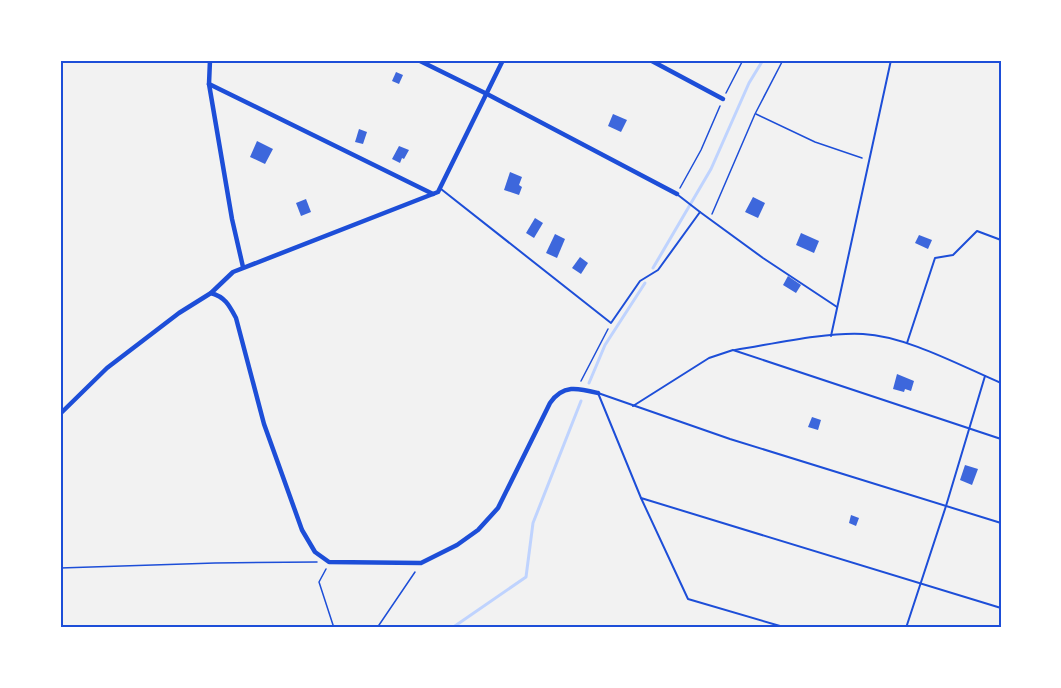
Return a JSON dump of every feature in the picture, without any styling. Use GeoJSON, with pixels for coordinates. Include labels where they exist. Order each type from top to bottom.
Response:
{"type":"FeatureCollection","features":[{"type":"Feature","properties":{"kind":"street"},"geometry":{"type":"LineString","coordinates":[[210,60],[209,84],[232,219],[243,267]]}},
{"type":"Feature","properties":{"kind":"street"},"geometry":{"type":"LineString","coordinates":[[418,60],[677,194]]}},
{"type":"Feature","properties":{"kind":"street"},"geometry":{"type":"LineString","coordinates":[[60,414],[106,368],[178,313],[211,293],[233,272],[434,194],[441,189],[503,60]]}},
{"type":"Feature","properties":{"kind":"street"},"geometry":{"type":"LineString","coordinates":[[650,60],[723,99]]}},
{"type":"Feature","properties":{"kind":"street"},"geometry":{"type":"LineString","coordinates":[[209,84],[434,194]]}},
{"type":"Feature","properties":{"kind":"street"},"geometry":{"type":"LineString","coordinates":[[211,293],[219,295],[228,302],[236,318],[264,424],[302,530],[315,552],[329,562],[421,562],[458,545],[488,521],[498,508],[556,394],[564,390],[577,389],[598,393]]}},
{"type":"Feature","properties":{"kind":"lane"},"geometry":{"type":"LineString","coordinates":[[831,336],[891,60]]}},
{"type":"Feature","properties":{"kind":"lane"},"geometry":{"type":"LineString","coordinates":[[441,189],[611,323],[640,282],[658,270],[700,212]]}},
{"type":"Feature","properties":{"kind":"lane"},"geometry":{"type":"LineString","coordinates":[[677,194],[763,258],[837,307]]}},
{"type":"Feature","properties":{"kind":"lane"},"geometry":{"type":"LineString","coordinates":[[907,343],[935,258],[953,255],[977,231],[1001,240]]}},
{"type":"Feature","properties":{"kind":"lane"},"geometry":{"type":"LineString","coordinates":[[633,406],[709,358],[733,350],[831,336],[864,334],[907,343],[1001,383]]}},
{"type":"Feature","properties":{"kind":"lane"},"geometry":{"type":"LineString","coordinates":[[733,350],[1001,439]]}},
{"type":"Feature","properties":{"kind":"lane"},"geometry":{"type":"LineString","coordinates":[[906,628],[985,376]]}},
{"type":"Feature","properties":{"kind":"lane"},"geometry":{"type":"LineString","coordinates":[[598,393],[730,439],[1001,523]]}},
{"type":"Feature","properties":{"kind":"lane"},"geometry":{"type":"LineString","coordinates":[[598,393],[641,498],[688,599],[787,628]]}},
{"type":"Feature","properties":{"kind":"lane"},"geometry":{"type":"LineString","coordinates":[[641,498],[1001,608]]}},
{"type":"Feature","properties":{"kind":"path"},"geometry":{"type":"LineString","coordinates":[[677,194],[701,150],[743,60]]}},
{"type":"Feature","properties":{"kind":"path"},"geometry":{"type":"LineString","coordinates":[[710,219],[755,114],[783,60]]}},
{"type":"Feature","properties":{"kind":"path"},"geometry":{"type":"LineString","coordinates":[[755,114],[814,142],[869,160]]}},
{"type":"Feature","properties":{"kind":"path"},"geometry":{"type":"LineString","coordinates":[[577,389],[611,323]]}},
{"type":"Feature","properties":{"kind":"path"},"geometry":{"type":"LineString","coordinates":[[60,568],[329,562],[319,582],[334,628]]}},
{"type":"Feature","properties":{"kind":"path"},"geometry":{"type":"LineString","coordinates":[[377,628],[421,562]]}},
{"type":"Feature","properties":{"kind":"building"},"geometry":{"type":"Polygon","coordinates":[[[396,72],[403,75],[399,84],[392,81],[396,72]]]}},
{"type":"Feature","properties":{"kind":"building"},"geometry":{"type":"Polygon","coordinates":[[[613,114],[627,120],[621,132],[608,126],[613,114]]]}},
{"type":"Feature","properties":{"kind":"building"},"geometry":{"type":"Polygon","coordinates":[[[359,129],[367,132],[363,144],[355,142],[359,129]]]}},
{"type":"Feature","properties":{"kind":"building"},"geometry":{"type":"Polygon","coordinates":[[[257,141],[273,149],[265,164],[250,157],[257,141]]]}},
{"type":"Feature","properties":{"kind":"building"},"geometry":{"type":"Polygon","coordinates":[[[399,146],[409,150],[400,163],[392,159],[399,146]]]}},
{"type":"Feature","properties":{"kind":"building"},"geometry":{"type":"Polygon","coordinates":[[[510,172],[522,177],[519,195],[504,190],[510,172]]]}},
{"type":"Feature","properties":{"kind":"building"},"geometry":{"type":"Polygon","coordinates":[[[753,197],[765,203],[758,218],[745,212],[753,197]]]}},
{"type":"Feature","properties":{"kind":"building"},"geometry":{"type":"Polygon","coordinates":[[[306,199],[311,212],[301,216],[296,203],[306,199]]]}},
{"type":"Feature","properties":{"kind":"building"},"geometry":{"type":"Polygon","coordinates":[[[535,218],[543,223],[534,238],[526,233],[535,218]]]}},
{"type":"Feature","properties":{"kind":"building"},"geometry":{"type":"Polygon","coordinates":[[[801,233],[819,241],[814,253],[796,245],[801,233]]]}},
{"type":"Feature","properties":{"kind":"building"},"geometry":{"type":"Polygon","coordinates":[[[555,234],[565,239],[557,258],[546,253],[555,234]]]}},
{"type":"Feature","properties":{"kind":"building"},"geometry":{"type":"Polygon","coordinates":[[[919,235],[932,240],[928,249],[915,243],[919,235]]]}},
{"type":"Feature","properties":{"kind":"building"},"geometry":{"type":"Polygon","coordinates":[[[580,257],[588,263],[581,274],[572,268],[580,257]]]}},
{"type":"Feature","properties":{"kind":"building"},"geometry":{"type":"Polygon","coordinates":[[[788,276],[801,285],[796,293],[783,285],[788,276]]]}},
{"type":"Feature","properties":{"kind":"building"},"geometry":{"type":"Polygon","coordinates":[[[897,374],[914,381],[911,391],[893,389],[897,374]]]}},
{"type":"Feature","properties":{"kind":"building"},"geometry":{"type":"Polygon","coordinates":[[[812,417],[821,420],[818,430],[808,427],[812,417]]]}},
{"type":"Feature","properties":{"kind":"building"},"geometry":{"type":"Polygon","coordinates":[[[965,465],[978,469],[972,485],[960,480],[965,465]]]}},
{"type":"Feature","properties":{"kind":"building"},"geometry":{"type":"Polygon","coordinates":[[[851,515],[859,518],[856,526],[849,523],[851,515]]]}},
{"type":"Feature","properties":{"kind":"waterway"},"geometry":{"type":"LineString","coordinates":[[653,268],[711,169],[749,83],[763,60]]}},
{"type":"Feature","properties":{"kind":"waterway"},"geometry":{"type":"LineString","coordinates":[[589,383],[605,345],[645,283]]}},
{"type":"Feature","properties":{"kind":"waterway"},"geometry":{"type":"LineString","coordinates":[[452,628],[526,577],[533,523],[581,401]]}}]}
